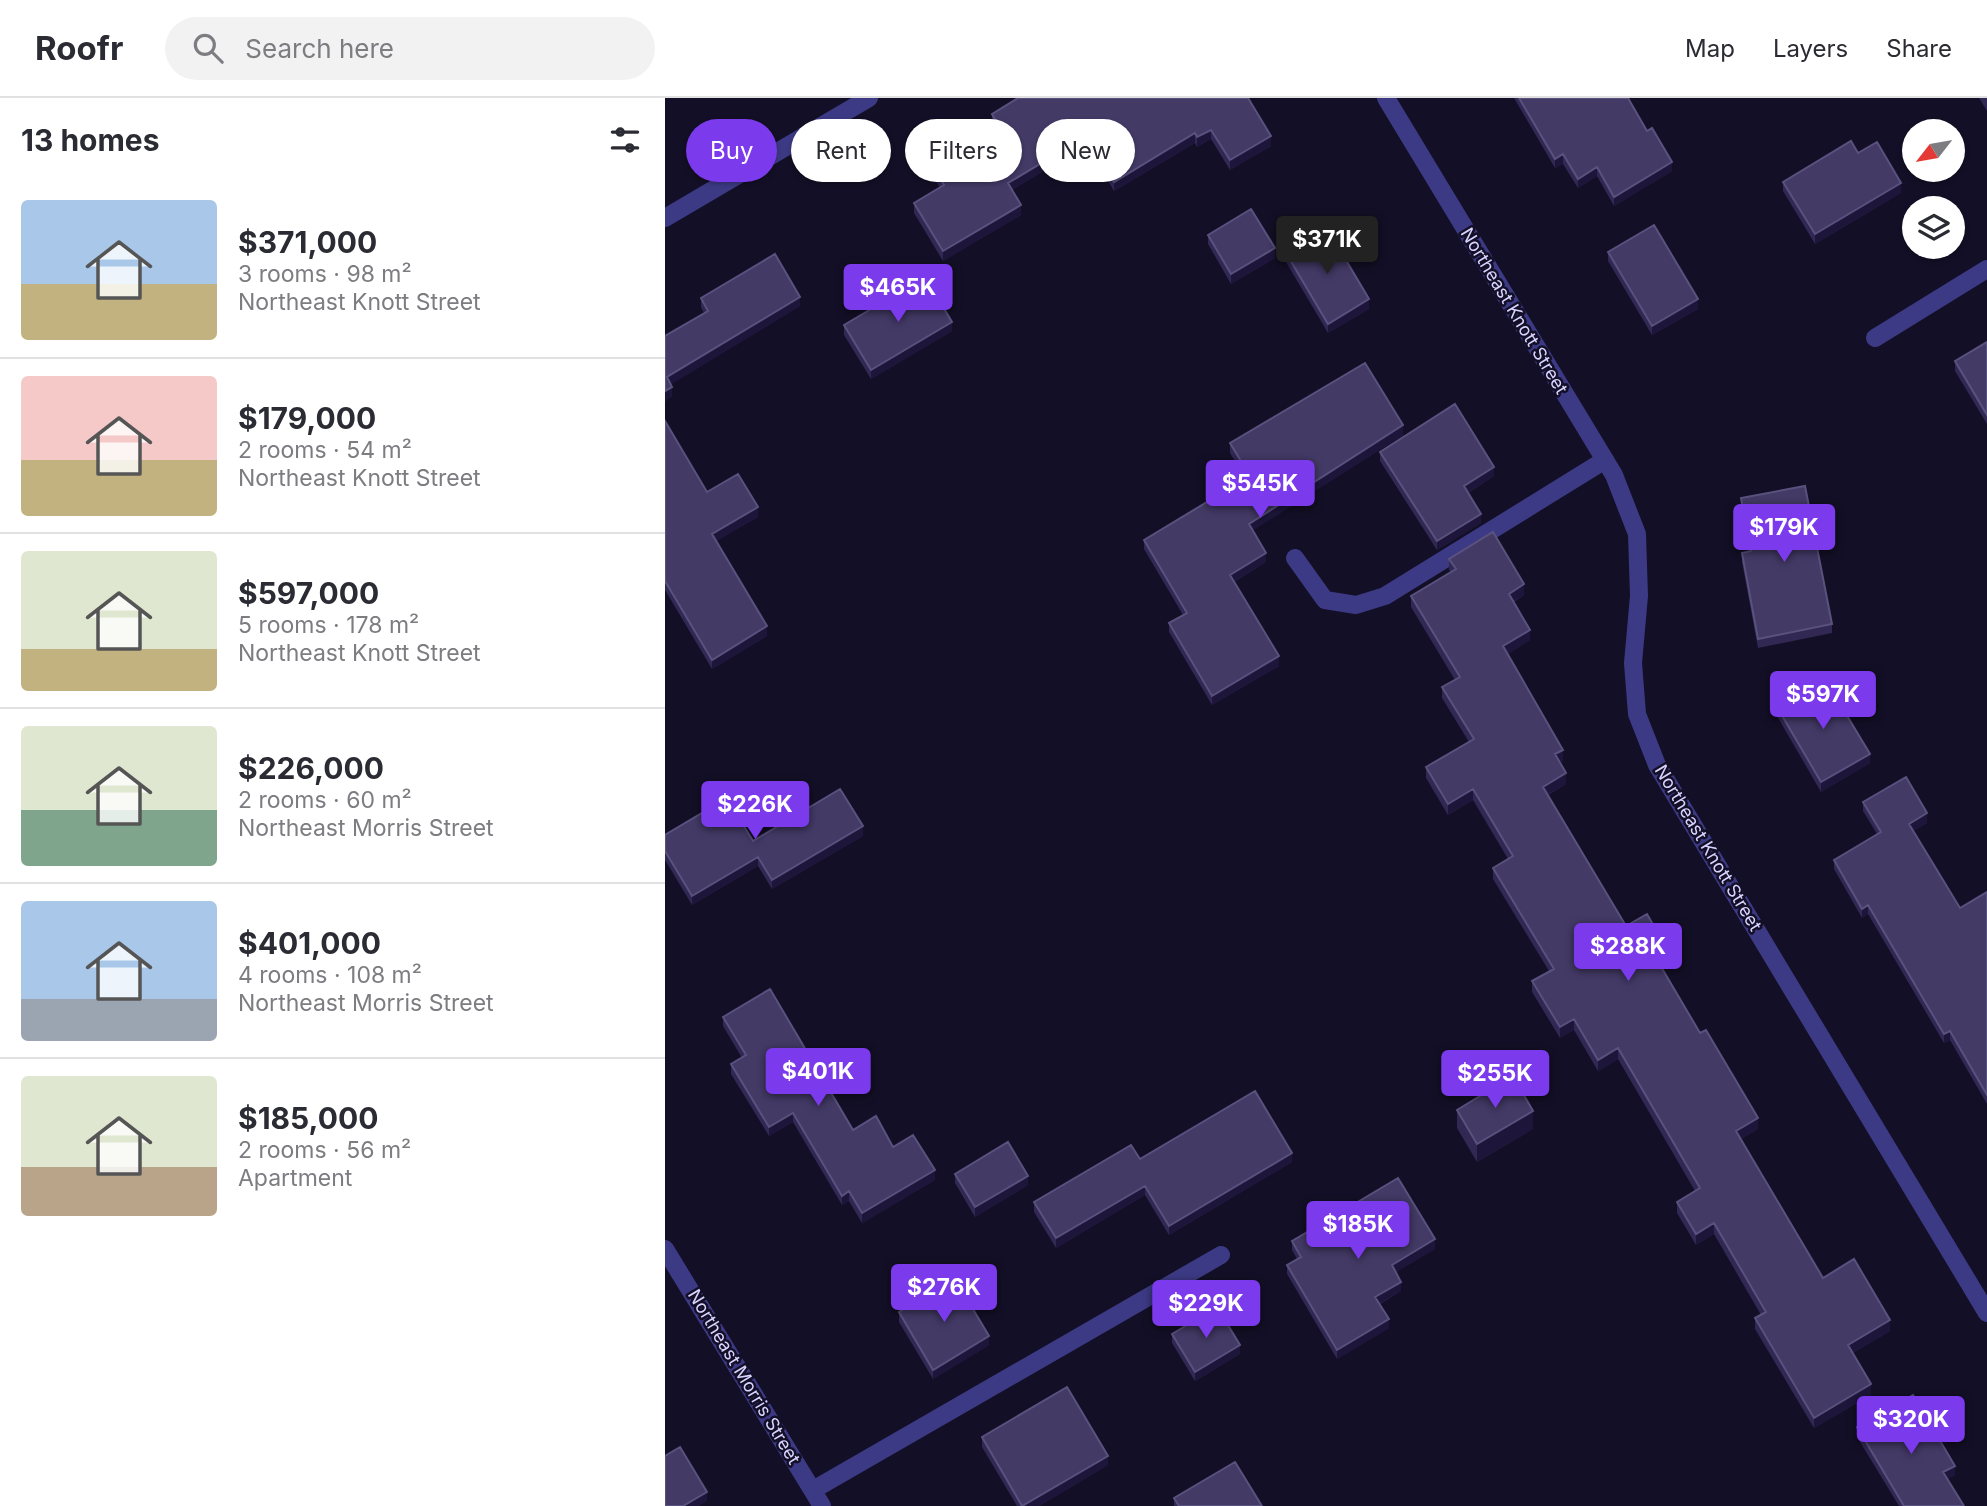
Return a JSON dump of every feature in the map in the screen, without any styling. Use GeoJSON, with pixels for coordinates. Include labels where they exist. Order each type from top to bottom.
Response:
{"type":"FeatureCollection","features":[{"type":"Feature","properties":{"kind":"street"},"geometry":{"type":"LineString","coordinates":[[665,218],[869,98]]}},
{"type":"Feature","properties":{"kind":"street","name":"Northeast Knott Street"},"geometry":{"type":"LineString","coordinates":[[1385,98],[1613,475],[1637,534],[1639,596],[1633,663],[1637,714],[1657,765],[1987,1313]]}},
{"type":"Feature","properties":{"kind":"street"},"geometry":{"type":"LineString","coordinates":[[1875,338],[1987,269]]}},
{"type":"Feature","properties":{"kind":"street"},"geometry":{"type":"LineString","coordinates":[[1296,558],[1325,600],[1356,605],[1385,596],[1605,460]]}},
{"type":"Feature","properties":{"kind":"street","name":"Northeast Morris Street"},"geometry":{"type":"LineString","coordinates":[[665,1248],[823,1506]]}},
{"type":"Feature","properties":{"kind":"street"},"geometry":{"type":"LineString","coordinates":[[813,1490],[1221,1255]]}},
{"type":"Feature","properties":{"kind":"building"},"geometry":{"type":"Polygon","coordinates":[[[1018,98],[1248,98],[1271,136],[1230,160],[1211,130],[1197,137],[1195,133],[1135,169],[1135,119],[1036,119],[1036,166],[1022,175],[1022,119],[995,119],[992,114],[1018,98]]]}},
{"type":"Feature","properties":{"kind":"building"},"geometry":{"type":"Polygon","coordinates":[[[1519,98],[1628,98],[1647,131],[1652,128],[1672,162],[1614,197],[1597,167],[1578,179],[1563,154],[1555,159],[1519,98]]]}},
{"type":"Feature","properties":{"kind":"building"},"geometry":{"type":"Polygon","coordinates":[[[1851,141],[1858,153],[1877,142],[1901,183],[1815,234],[1783,182],[1851,141]]]}},
{"type":"Feature","properties":{"kind":"building"},"geometry":{"type":"Polygon","coordinates":[[[942,182],[1010,182],[1021,205],[943,251],[914,203],[944,185],[942,182]]]}},
{"type":"Feature","properties":{"kind":"building"},"geometry":{"type":"Polygon","coordinates":[[[1251,209],[1275,248],[1231,274],[1208,235],[1251,209]]]}},
{"type":"Feature","properties":{"kind":"building"},"geometry":{"type":"Polygon","coordinates":[[[1654,225],[1698,299],[1652,326],[1608,252],[1654,225]]]}},
{"type":"Feature","properties":{"kind":"building"},"geometry":{"type":"Polygon","coordinates":[[[1327,228],[1369,299],[1328,324],[1286,253],[1327,228]]]}},
{"type":"Feature","properties":{"kind":"building"},"geometry":{"type":"Polygon","coordinates":[[[775,254],[800,297],[667,377],[672,387],[665,391],[665,336],[708,311],[701,298],[775,254]]]}},
{"type":"Feature","properties":{"kind":"building"},"geometry":{"type":"Polygon","coordinates":[[[925,277],[952,322],[871,370],[844,325],[925,277]]]}},
{"type":"Feature","properties":{"kind":"building"},"geometry":{"type":"Polygon","coordinates":[[[1987,342],[1987,415],[1955,361],[1987,342]]]}},
{"type":"Feature","properties":{"kind":"building"},"geometry":{"type":"Polygon","coordinates":[[[1365,363],[1403,425],[1249,524],[1266,553],[1230,575],[1279,656],[1212,696],[1169,623],[1187,613],[1144,540],[1250,476],[1230,443],[1365,363]]]}},
{"type":"Feature","properties":{"kind":"building"},"geometry":{"type":"Polygon","coordinates":[[[1455,404],[1494,467],[1464,486],[1481,514],[1437,541],[1380,452],[1455,404]]]}},
{"type":"Feature","properties":{"kind":"building"},"geometry":{"type":"Polygon","coordinates":[[[665,421],[707,492],[738,474],[758,507],[712,534],[767,626],[712,660],[665,581],[665,421]]]}},
{"type":"Feature","properties":{"kind":"building"},"geometry":{"type":"Polygon","coordinates":[[[1805,486],[1832,624],[1758,639],[1742,553],[1751,551],[1741,498],[1805,486]]]}},
{"type":"Feature","properties":{"kind":"building"},"geometry":{"type":"Polygon","coordinates":[[[1493,532],[1524,584],[1509,594],[1530,630],[1503,646],[1563,750],[1555,754],[1566,773],[1543,787],[1626,926],[1647,914],[1665,945],[1653,953],[1700,1033],[1706,1030],[1758,1118],[1736,1131],[1823,1278],[1854,1259],[1890,1320],[1848,1345],[1871,1384],[1814,1418],[1755,1318],[1766,1312],[1714,1223],[1696,1234],[1677,1202],[1700,1188],[1618,1048],[1598,1060],[1574,1019],[1560,1027],[1532,981],[1554,969],[1493,868],[1513,856],[1473,789],[1448,804],[1426,767],[1474,739],[1442,687],[1460,677],[1411,596],[1456,569],[1449,559],[1493,532]]]}},
{"type":"Feature","properties":{"kind":"building"},"geometry":{"type":"Polygon","coordinates":[[[1825,679],[1870,754],[1821,782],[1777,707],[1825,679]]]}},
{"type":"Feature","properties":{"kind":"building"},"geometry":{"type":"Polygon","coordinates":[[[1906,777],[1927,813],[1909,824],[1960,908],[1987,892],[1987,1095],[1950,1031],[1944,1034],[1868,905],[1862,909],[1834,860],[1881,832],[1863,802],[1906,777]]]}},
{"type":"Feature","properties":{"kind":"building"},"geometry":{"type":"Polygon","coordinates":[[[840,789],[863,826],[772,880],[758,857],[692,896],[665,851],[665,835],[727,798],[753,841],[840,789]]]}},
{"type":"Feature","properties":{"kind":"building"},"geometry":{"type":"Polygon","coordinates":[[[770,989],[853,1130],[876,1116],[893,1147],[913,1135],[935,1170],[862,1213],[849,1191],[842,1196],[793,1113],[769,1127],[731,1064],[746,1055],[723,1017],[770,989]]]}},
{"type":"Feature","properties":{"kind":"building"},"geometry":{"type":"Polygon","coordinates":[[[1513,1076],[1533,1111],[1477,1144],[1457,1110],[1513,1076]]]}},
{"type":"Feature","properties":{"kind":"building"},"geometry":{"type":"Polygon","coordinates":[[[1255,1091],[1292,1153],[1169,1226],[1145,1186],[1056,1238],[1034,1202],[1131,1145],[1140,1159],[1255,1091]]]}},
{"type":"Feature","properties":{"kind":"building"},"geometry":{"type":"Polygon","coordinates":[[[1008,1142],[1028,1176],[975,1207],[955,1174],[1008,1142]]]}},
{"type":"Feature","properties":{"kind":"building"},"geometry":{"type":"Polygon","coordinates":[[[1398,1178],[1435,1239],[1392,1265],[1401,1282],[1375,1297],[1389,1319],[1337,1350],[1287,1265],[1301,1257],[1292,1241],[1398,1178]]]}},
{"type":"Feature","properties":{"kind":"building"},"geometry":{"type":"Polygon","coordinates":[[[955,1279],[989,1336],[933,1370],[899,1312],[955,1279]]]}},
{"type":"Feature","properties":{"kind":"building"},"geometry":{"type":"Polygon","coordinates":[[[1217,1307],[1240,1345],[1195,1372],[1172,1334],[1217,1307]]]}},
{"type":"Feature","properties":{"kind":"building"},"geometry":{"type":"Polygon","coordinates":[[[1067,1387],[1108,1456],[1022,1506],[982,1437],[1067,1387]]]}},
{"type":"Feature","properties":{"kind":"building"},"geometry":{"type":"Polygon","coordinates":[[[1913,1395],[1955,1466],[1943,1472],[1964,1506],[1904,1506],[1857,1427],[1913,1395]]]}},
{"type":"Feature","properties":{"kind":"building"},"geometry":{"type":"Polygon","coordinates":[[[680,1447],[707,1492],[683,1506],[665,1506],[665,1456],[680,1447]]]}},
{"type":"Feature","properties":{"kind":"building"},"geometry":{"type":"Polygon","coordinates":[[[1235,1462],[1262,1506],[1179,1506],[1174,1498],[1235,1462]]]}}]}
